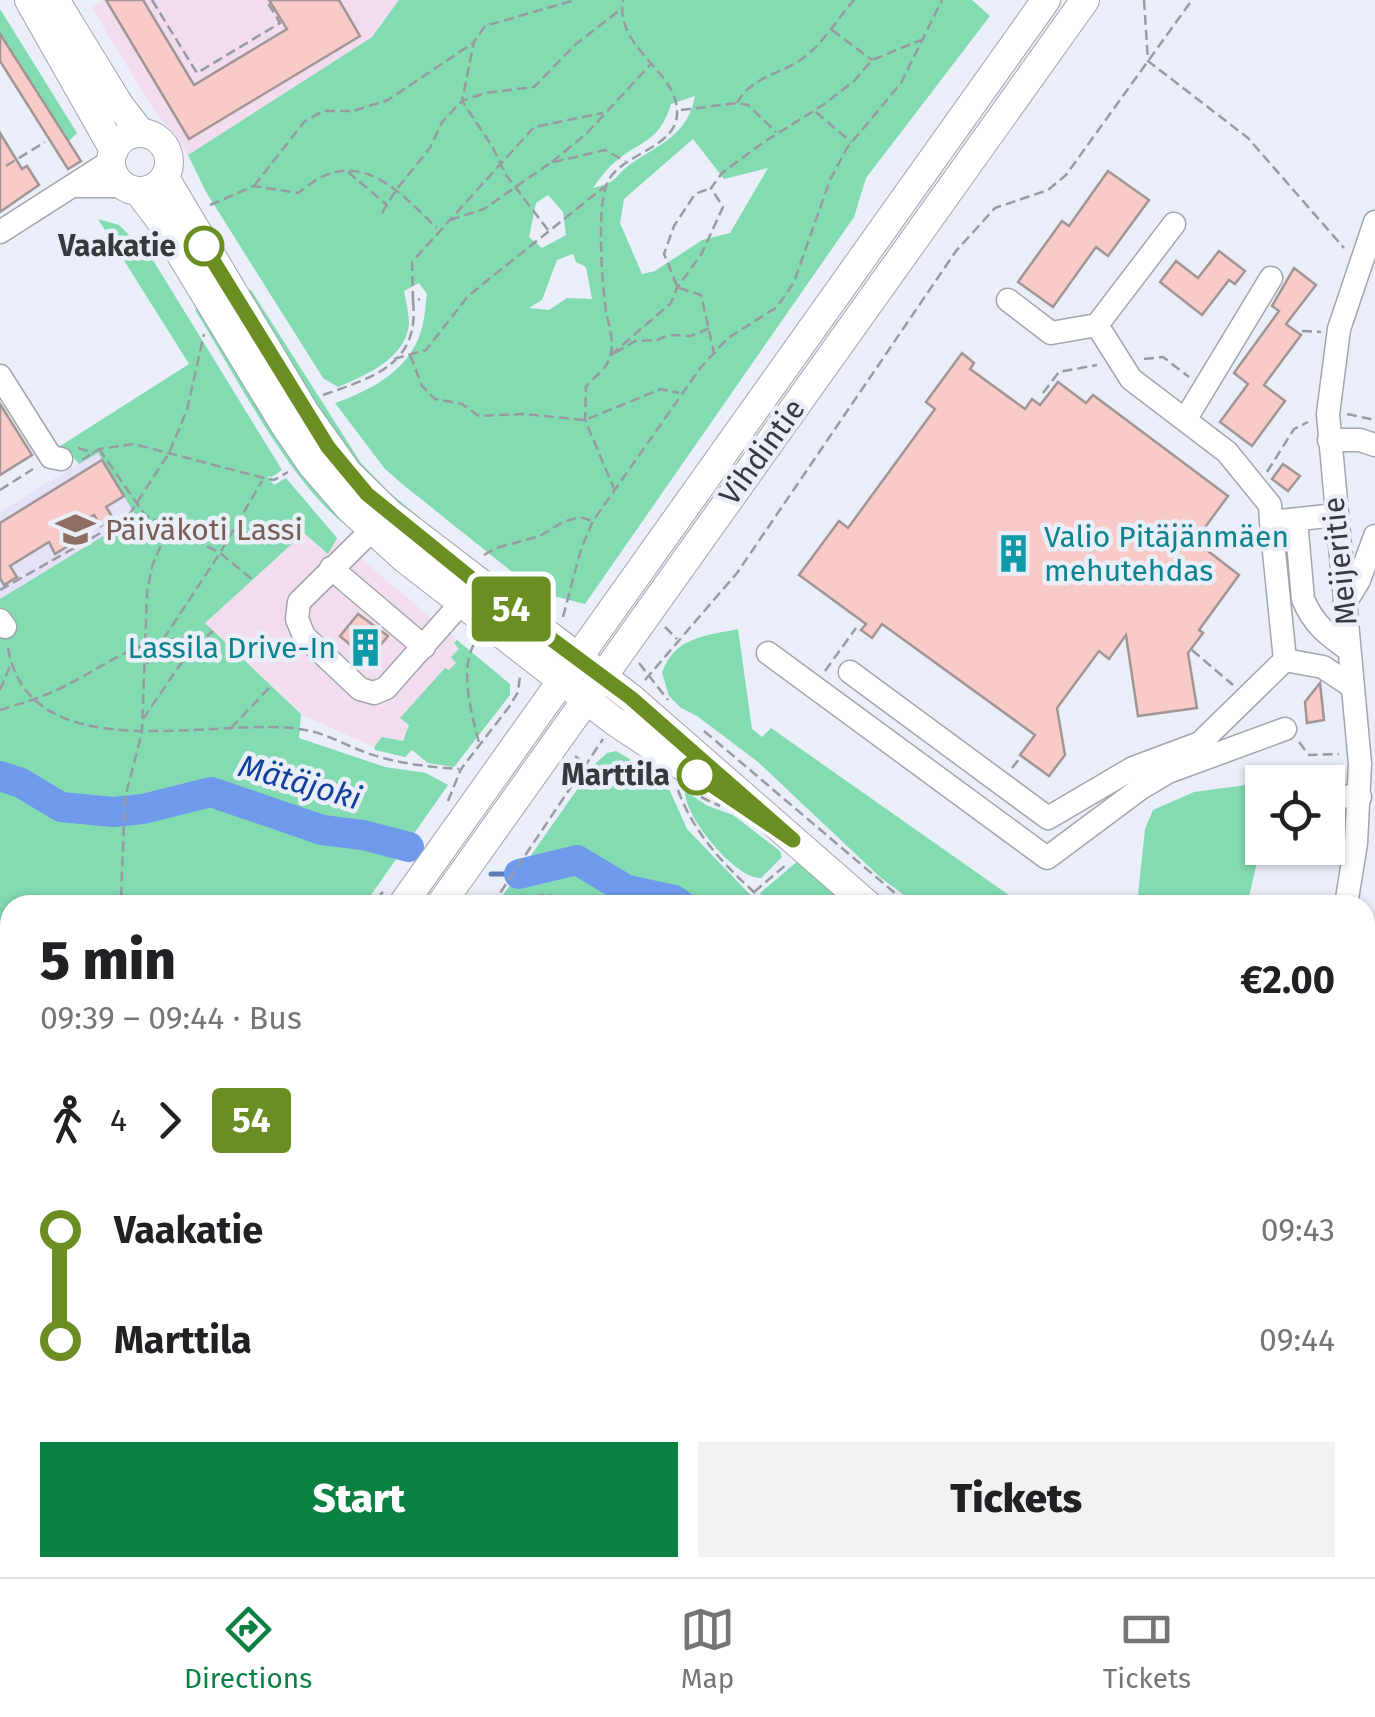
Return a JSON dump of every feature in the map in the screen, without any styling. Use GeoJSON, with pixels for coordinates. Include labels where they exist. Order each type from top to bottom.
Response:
{"type":"FeatureCollection","features":[{"type":"Feature","properties":{"kind":"main road","name":"Vihdintie"},"geometry":{"type":"LineString","coordinates":[[409,895],[1046,0]]}},
{"type":"Feature","properties":{"kind":"main road","name":"Vihdintie"},"geometry":{"type":"LineString","coordinates":[[447,895],[1085,0]]}},
{"type":"Feature","properties":{"kind":"main road"},"geometry":{"type":"LineString","coordinates":[[52,6],[141,133],[158,139],[168,153],[165,178],[153,188],[122,172]]}},
{"type":"Feature","properties":{"kind":"main road"},"geometry":{"type":"LineString","coordinates":[[52,6],[122,172],[160,220],[312,464],[594,688],[631,698],[793,849],[855,895]]}},
{"type":"Feature","properties":{"kind":"main road"},"geometry":{"type":"LineString","coordinates":[[122,172],[125,138],[141,133]]}},
{"type":"Feature","properties":{"kind":"main road"},"geometry":{"type":"LineString","coordinates":[[165,178],[328,447],[367,494],[381,522],[462,602],[570,669]]}},
{"type":"Feature","properties":{"kind":"street"},"geometry":{"type":"LineString","coordinates":[[0,232],[68,179],[122,172]]}},
{"type":"Feature","properties":{"kind":"street","name":"Meijeritie"},"geometry":{"type":"LineString","coordinates":[[1347,895],[1360,797],[1360,764],[1336,515],[1321,431],[1338,329],[1375,222]]}},
{"type":"Feature","properties":{"kind":"street"},"geometry":{"type":"LineString","coordinates":[[1008,300],[1051,332],[1097,325],[1174,224]]}},
{"type":"Feature","properties":{"kind":"street"},"geometry":{"type":"LineString","coordinates":[[1185,420],[1271,278]]}},
{"type":"Feature","properties":{"kind":"street"},"geometry":{"type":"LineString","coordinates":[[1097,325],[1131,379],[1227,452],[1270,505],[1285,660]]}},
{"type":"Feature","properties":{"kind":"street"},"geometry":{"type":"LineString","coordinates":[[0,376],[62,454]]}},
{"type":"Feature","properties":{"kind":"street"},"geometry":{"type":"LineString","coordinates":[[1321,431],[1375,445]]}},
{"type":"Feature","properties":{"kind":"street"},"geometry":{"type":"LineString","coordinates":[[1270,522],[1336,515]]}},
{"type":"Feature","properties":{"kind":"street"},"geometry":{"type":"LineString","coordinates":[[1296,520],[1308,610],[1322,630],[1349,650]]}},
{"type":"Feature","properties":{"kind":"street"},"geometry":{"type":"LineString","coordinates":[[381,522],[299,602],[297,619],[304,636],[360,689],[374,693],[386,688],[462,602]]}},
{"type":"Feature","properties":{"kind":"street"},"geometry":{"type":"LineString","coordinates":[[1344,605],[1360,580],[1375,536]]}},
{"type":"Feature","properties":{"kind":"street"},"geometry":{"type":"LineString","coordinates":[[331,568],[424,647]]}},
{"type":"Feature","properties":{"kind":"street"},"geometry":{"type":"LineString","coordinates":[[768,653],[1047,858],[1168,772],[1286,728]]}},
{"type":"Feature","properties":{"kind":"street"},"geometry":{"type":"LineString","coordinates":[[1285,660],[1323,667],[1352,687]]}},
{"type":"Feature","properties":{"kind":"street"},"geometry":{"type":"LineString","coordinates":[[1020,840],[1048,818],[1133,768],[1200,742],[1285,660]]}},
{"type":"Feature","properties":{"kind":"street"},"geometry":{"type":"LineString","coordinates":[[850,672],[1048,818]]}},
{"type":"Feature","properties":{"kind":"street"},"geometry":{"type":"LineString","coordinates":[[1345,797],[1360,797]]}},
{"type":"Feature","properties":{"kind":"path"},"geometry":{"type":"LineString","coordinates":[[152,0],[198,73],[280,23],[266,0]]}},
{"type":"Feature","properties":{"kind":"path"},"geometry":{"type":"LineString","coordinates":[[209,206],[254,186],[304,122],[322,110],[353,111],[388,100],[474,42],[486,26],[574,0]]}},
{"type":"Feature","properties":{"kind":"path"},"geometry":{"type":"LineString","coordinates":[[394,359],[426,350],[468,296],[605,186],[626,161],[669,134],[678,110],[675,97],[633,43],[621,17],[623,0]]}},
{"type":"Feature","properties":{"kind":"path"},"geometry":{"type":"LineString","coordinates":[[736,103],[756,79],[793,65],[808,54],[854,0]]}},
{"type":"Feature","properties":{"kind":"path"},"geometry":{"type":"LineString","coordinates":[[562,619],[593,521],[680,393],[728,338],[777,307],[794,282],[830,180],[852,143],[902,83],[942,0]]}},
{"type":"Feature","properties":{"kind":"path"},"geometry":{"type":"LineString","coordinates":[[1144,0],[1148,61],[1248,138],[1336,242],[1361,256]]}},
{"type":"Feature","properties":{"kind":"path"},"geometry":{"type":"LineString","coordinates":[[650,674],[737,573],[956,250],[995,208],[1048,190],[1066,176],[1192,0]]}},
{"type":"Feature","properties":{"kind":"path"},"geometry":{"type":"LineString","coordinates":[[382,213],[430,148],[442,122],[462,101],[486,93],[534,87],[576,44],[622,8]]}},
{"type":"Feature","properties":{"kind":"path"},"geometry":{"type":"LineString","coordinates":[[831,29],[872,60]]}},
{"type":"Feature","properties":{"kind":"path"},"geometry":{"type":"LineString","coordinates":[[677,288],[664,254],[674,226],[695,194],[712,188],[722,173],[854,82],[872,60],[922,40]]}},
{"type":"Feature","properties":{"kind":"path"},"geometry":{"type":"LineString","coordinates":[[474,42],[462,101],[516,188],[548,230]]}},
{"type":"Feature","properties":{"kind":"path"},"geometry":{"type":"LineString","coordinates":[[448,220],[484,210],[550,164],[587,133],[652,64]]}},
{"type":"Feature","properties":{"kind":"path"},"geometry":{"type":"LineString","coordinates":[[678,110],[736,103],[748,106],[778,132]]}},
{"type":"Feature","properties":{"kind":"path"},"geometry":{"type":"LineString","coordinates":[[814,111],[852,143]]}},
{"type":"Feature","properties":{"kind":"path"},"geometry":{"type":"LineString","coordinates":[[323,394],[374,377],[394,359],[414,333],[412,262],[534,127],[603,113]]}},
{"type":"Feature","properties":{"kind":"path"},"geometry":{"type":"LineString","coordinates":[[6,166],[45,142]]}},
{"type":"Feature","properties":{"kind":"path"},"geometry":{"type":"LineString","coordinates":[[550,164],[605,150],[626,161]]}},
{"type":"Feature","properties":{"kind":"path"},"geometry":{"type":"LineString","coordinates":[[347,171],[388,204]]}},
{"type":"Feature","properties":{"kind":"path"},"geometry":{"type":"LineString","coordinates":[[254,186],[298,193],[326,175],[368,172],[396,190],[439,230]]}},
{"type":"Feature","properties":{"kind":"path"},"geometry":{"type":"LineString","coordinates":[[605,186],[601,243],[606,310],[613,342],[608,363],[586,387],[586,420],[616,492]]}},
{"type":"Feature","properties":{"kind":"path"},"geometry":{"type":"LineString","coordinates":[[609,356],[671,303],[702,253],[723,207],[712,188]]}},
{"type":"Feature","properties":{"kind":"path"},"geometry":{"type":"LineString","coordinates":[[677,288],[700,295],[714,353]]}},
{"type":"Feature","properties":{"kind":"path"},"geometry":{"type":"LineString","coordinates":[[413,300],[420,299]]}},
{"type":"Feature","properties":{"kind":"path"},"geometry":{"type":"LineString","coordinates":[[609,356],[635,341],[691,336],[710,328]]}},
{"type":"Feature","properties":{"kind":"path"},"geometry":{"type":"LineString","coordinates":[[1302,331],[1322,332]]}},
{"type":"Feature","properties":{"kind":"path"},"geometry":{"type":"LineString","coordinates":[[0,590],[127,518],[169,453],[186,410],[204,334]]}},
{"type":"Feature","properties":{"kind":"path"},"geometry":{"type":"LineString","coordinates":[[410,355],[422,386],[435,399],[462,404],[479,416],[523,414],[586,420],[661,389],[680,393]]}},
{"type":"Feature","properties":{"kind":"path"},"geometry":{"type":"LineString","coordinates":[[1278,452],[1294,428],[1321,431]]}},
{"type":"Feature","properties":{"kind":"path"},"geometry":{"type":"LineString","coordinates":[[62,454],[78,463],[100,449],[134,444],[274,480],[290,472]]}},
{"type":"Feature","properties":{"kind":"path"},"geometry":{"type":"LineString","coordinates":[[100,449],[145,515],[220,553],[253,580]]}},
{"type":"Feature","properties":{"kind":"path"},"geometry":{"type":"LineString","coordinates":[[0,489],[62,454],[94,453]]}},
{"type":"Feature","properties":{"kind":"path"},"geometry":{"type":"LineString","coordinates":[[146,666],[264,478]]}},
{"type":"Feature","properties":{"kind":"path"},"geometry":{"type":"LineString","coordinates":[[480,558],[496,548],[540,536],[580,516],[593,521]]}},
{"type":"Feature","properties":{"kind":"path"},"geometry":{"type":"LineString","coordinates":[[120,895],[125,798],[142,732],[150,579],[168,529]]}},
{"type":"Feature","properties":{"kind":"path"},"geometry":{"type":"LineString","coordinates":[[2,624],[11,665],[32,700],[79,723],[142,732],[307,730],[370,754],[461,769],[509,708],[518,692],[518,680]]}},
{"type":"Feature","properties":{"kind":"path"},"geometry":{"type":"LineString","coordinates":[[664,626],[678,640]]}},
{"type":"Feature","properties":{"kind":"path"},"geometry":{"type":"LineString","coordinates":[[821,677],[856,628]]}},
{"type":"Feature","properties":{"kind":"path"},"geometry":{"type":"LineString","coordinates":[[142,720],[186,656],[214,632]]}},
{"type":"Feature","properties":{"kind":"path"},"geometry":{"type":"LineString","coordinates":[[0,710],[32,700],[146,644],[173,636],[203,638]]}},
{"type":"Feature","properties":{"kind":"path"},"geometry":{"type":"LineString","coordinates":[[474,644],[469,653],[468,692],[480,745]]}},
{"type":"Feature","properties":{"kind":"path"},"geometry":{"type":"LineString","coordinates":[[1192,650],[1246,696]]}},
{"type":"Feature","properties":{"kind":"path"},"geometry":{"type":"LineString","coordinates":[[632,656],[675,708]]}},
{"type":"Feature","properties":{"kind":"path"},"geometry":{"type":"LineString","coordinates":[[0,690],[2,677],[11,665]]}},
{"type":"Feature","properties":{"kind":"path"},"geometry":{"type":"LineString","coordinates":[[230,729],[271,686]]}},
{"type":"Feature","properties":{"kind":"path"},"geometry":{"type":"LineString","coordinates":[[693,722],[897,895]]}},
{"type":"Feature","properties":{"kind":"path"},"geometry":{"type":"LineString","coordinates":[[1286,728],[1309,755],[1344,754]]}},
{"type":"Feature","properties":{"kind":"path"},"geometry":{"type":"LineString","coordinates":[[498,895],[604,737]]}},
{"type":"Feature","properties":{"kind":"path"},"geometry":{"type":"LineString","coordinates":[[370,754],[374,746]]}},
{"type":"Feature","properties":{"kind":"path"},"geometry":{"type":"LineString","coordinates":[[674,780],[700,836],[757,895]]}},
{"type":"Feature","properties":{"kind":"path"},"geometry":{"type":"LineString","coordinates":[[754,892],[793,849]]}},
{"type":"Feature","properties":{"kind":"shaded area"},"geometry":{"type":"Polygon","coordinates":[[[104,0],[399,0],[372,37],[188,155],[153,109],[92,8],[104,0]]]}},
{"type":"Feature","properties":{"kind":"shaded area","name":"Päiväkoti Lassi"},"geometry":{"type":"Polygon","coordinates":[[[98,452],[137,516],[0,608],[0,512],[98,452]]]}},
{"type":"Feature","properties":{"kind":"shaded area"},"geometry":{"type":"Polygon","coordinates":[[[304,533],[328,553],[337,538],[457,640],[454,644],[460,649],[456,663],[409,725],[402,741],[383,737],[374,747],[303,715],[205,623],[304,533]]]}},
{"type":"Feature","properties":{"kind":"green space"},"geometry":{"type":"Polygon","coordinates":[[[399,0],[972,0],[990,16],[866,178],[854,217],[585,604],[537,592],[401,483],[385,469],[335,403],[373,386],[406,359],[424,319],[427,294],[419,283],[404,291],[409,324],[400,347],[383,364],[338,387],[323,378],[206,192],[188,155],[372,37],[399,0]],[[695,96],[671,104],[655,133],[612,165],[593,188],[612,181],[680,129],[695,96]],[[693,139],[624,199],[620,223],[642,274],[655,271],[702,240],[730,233],[768,168],[724,179],[693,139]],[[548,195],[536,203],[529,237],[542,248],[566,235],[563,212],[548,195]],[[573,254],[557,260],[542,300],[529,308],[549,310],[567,298],[592,299],[586,267],[576,262],[573,254]]]}},
{"type":"Feature","properties":{"kind":"green space"},"geometry":{"type":"Polygon","coordinates":[[[0,9],[77,133],[68,142],[0,34],[0,9]]]}},
{"type":"Feature","properties":{"kind":"green space"},"geometry":{"type":"Polygon","coordinates":[[[98,219],[119,225],[151,257],[282,470],[267,476],[274,485],[286,478],[337,538],[328,554],[304,533],[205,623],[301,714],[299,738],[385,767],[426,773],[448,785],[371,895],[0,895],[0,639],[15,632],[0,608],[0,599],[136,516],[98,453],[79,464],[66,449],[57,448],[189,364],[98,219]]]}},
{"type":"Feature","properties":{"kind":"green space"},"geometry":{"type":"Polygon","coordinates":[[[251,290],[361,463],[389,492],[478,567],[354,468],[246,291],[251,290]]]}},
{"type":"Feature","properties":{"kind":"green space"},"geometry":{"type":"Polygon","coordinates":[[[201,307],[347,526],[284,456],[195,310],[201,307]]]}},
{"type":"Feature","properties":{"kind":"green space"},"geometry":{"type":"Polygon","coordinates":[[[738,629],[752,729],[762,737],[771,728],[1009,895],[904,895],[758,762],[681,708],[669,696],[662,673],[667,661],[683,645],[738,629]]]}},
{"type":"Feature","properties":{"kind":"green space"},"geometry":{"type":"Polygon","coordinates":[[[457,640],[510,684],[510,695],[454,767],[428,763],[412,750],[405,757],[375,750],[382,737],[403,741],[409,725],[400,718],[445,668],[449,670],[456,663],[451,657],[459,649],[454,643],[457,640]]]}},
{"type":"Feature","properties":{"kind":"green space"},"geometry":{"type":"Polygon","coordinates":[[[616,751],[665,780],[687,829],[750,895],[503,895],[595,764],[607,753],[616,751]]]}},
{"type":"Feature","properties":{"kind":"green space"},"geometry":{"type":"Polygon","coordinates":[[[1245,785],[1245,865],[1256,865],[1249,895],[1138,895],[1145,829],[1153,810],[1194,792],[1245,785]]]}},
{"type":"Feature","properties":{"kind":"green space"},"geometry":{"type":"Polygon","coordinates":[[[685,791],[708,806],[733,815],[780,851],[782,857],[761,878],[738,868],[702,830],[685,791]]]}},
{"type":"Feature","properties":{"kind":"green space"},"geometry":{"type":"Polygon","coordinates":[[[799,860],[840,895],[762,895],[799,860]]]}},
{"type":"Feature","properties":{"kind":"building"},"geometry":{"type":"Polygon","coordinates":[[[106,0],[143,0],[194,85],[287,29],[269,0],[339,0],[360,36],[189,139],[106,0]]]}},
{"type":"Feature","properties":{"kind":"building"},"geometry":{"type":"Polygon","coordinates":[[[0,34],[81,161],[68,169],[0,61],[0,34]]]}},
{"type":"Feature","properties":{"kind":"building"},"geometry":{"type":"Polygon","coordinates":[[[0,133],[22,169],[27,166],[39,185],[0,212],[0,133]]]}},
{"type":"Feature","properties":{"kind":"building"},"geometry":{"type":"Polygon","coordinates":[[[1108,171],[1149,200],[1108,256],[1096,247],[1053,307],[1018,282],[1062,221],[1069,226],[1108,171]]]}},
{"type":"Feature","properties":{"kind":"building"},"geometry":{"type":"Polygon","coordinates":[[[1219,251],[1245,271],[1235,284],[1229,280],[1202,315],[1160,282],[1176,261],[1198,278],[1219,251]]]}},
{"type":"Feature","properties":{"kind":"building"},"geometry":{"type":"Polygon","coordinates":[[[1294,268],[1316,285],[1286,324],[1301,335],[1264,385],[1285,401],[1252,446],[1220,422],[1248,384],[1234,373],[1279,311],[1272,306],[1294,268]]]}},
{"type":"Feature","properties":{"kind":"building","name":"Valio Pitäjänmäen mehutehdas"},"geometry":{"type":"Polygon","coordinates":[[[962,353],[974,363],[970,369],[1025,409],[1032,399],[1040,405],[1058,382],[1086,403],[1093,395],[1228,496],[1195,541],[1239,575],[1199,630],[1203,633],[1188,653],[1197,708],[1138,716],[1126,635],[1109,659],[1099,651],[1057,708],[1065,755],[1049,776],[1020,755],[1035,735],[882,624],[872,638],[861,630],[866,624],[799,575],[839,521],[848,528],[935,409],[926,402],[962,353]]]}},
{"type":"Feature","properties":{"kind":"building"},"geometry":{"type":"Polygon","coordinates":[[[0,404],[32,455],[0,475],[0,404]]]}},
{"type":"Feature","properties":{"kind":"building"},"geometry":{"type":"Polygon","coordinates":[[[102,460],[124,496],[106,507],[113,518],[101,526],[94,515],[61,535],[68,546],[55,554],[49,542],[10,566],[17,577],[4,585],[0,578],[0,523],[102,460]]]}},
{"type":"Feature","properties":{"kind":"building"},"geometry":{"type":"Polygon","coordinates":[[[1283,464],[1300,476],[1288,491],[1272,479],[1283,464]]]}},
{"type":"Feature","properties":{"kind":"building","name":"Lassila Drive-In"},"geometry":{"type":"Polygon","coordinates":[[[358,614],[388,636],[368,660],[340,636],[358,614]]]}},
{"type":"Feature","properties":{"kind":"building"},"geometry":{"type":"Polygon","coordinates":[[[1320,683],[1324,720],[1307,723],[1305,702],[1320,683]]]}},
{"type":"Feature","properties":{"kind":"waterway","name":"Mätäjoki"},"geometry":{"type":"LineString","coordinates":[[0,776],[21,783],[61,807],[113,812],[143,809],[211,792],[322,830],[409,847]]}},
{"type":"Feature","properties":{"kind":"waterway","name":"Mätäjoki"},"geometry":{"type":"LineString","coordinates":[[519,874],[577,860],[627,890],[650,895]]}},
{"type":"Feature","properties":{"kind":"waterway","name":"Mätäjoki"},"geometry":{"type":"LineString","coordinates":[[491,874],[519,874]]}},
{"type":"Feature","properties":{"kind":"bus line","name":"54"},"geometry":{"type":"LineString","coordinates":[[204,246],[328,447],[367,494],[488,592],[631,698],[793,840],[697,775]]}},
{"type":"Feature","properties":{"kind":"place","name":"Vaakatie"},"geometry":{"type":"Point","coordinates":[204,246]}},
{"type":"Feature","properties":{"kind":"place","name":"Päiväkoti Lassi"},"geometry":{"type":"Point","coordinates":[75,530]}},
{"type":"Feature","properties":{"kind":"place","name":"Valio Pitäjänmäen mehutehdas"},"geometry":{"type":"Point","coordinates":[1014,554]}},
{"type":"Feature","properties":{"kind":"place","name":"Lassila Drive-In"},"geometry":{"type":"Point","coordinates":[366,648]}},
{"type":"Feature","properties":{"kind":"place","name":"Marttila"},"geometry":{"type":"Point","coordinates":[697,775]}}]}
